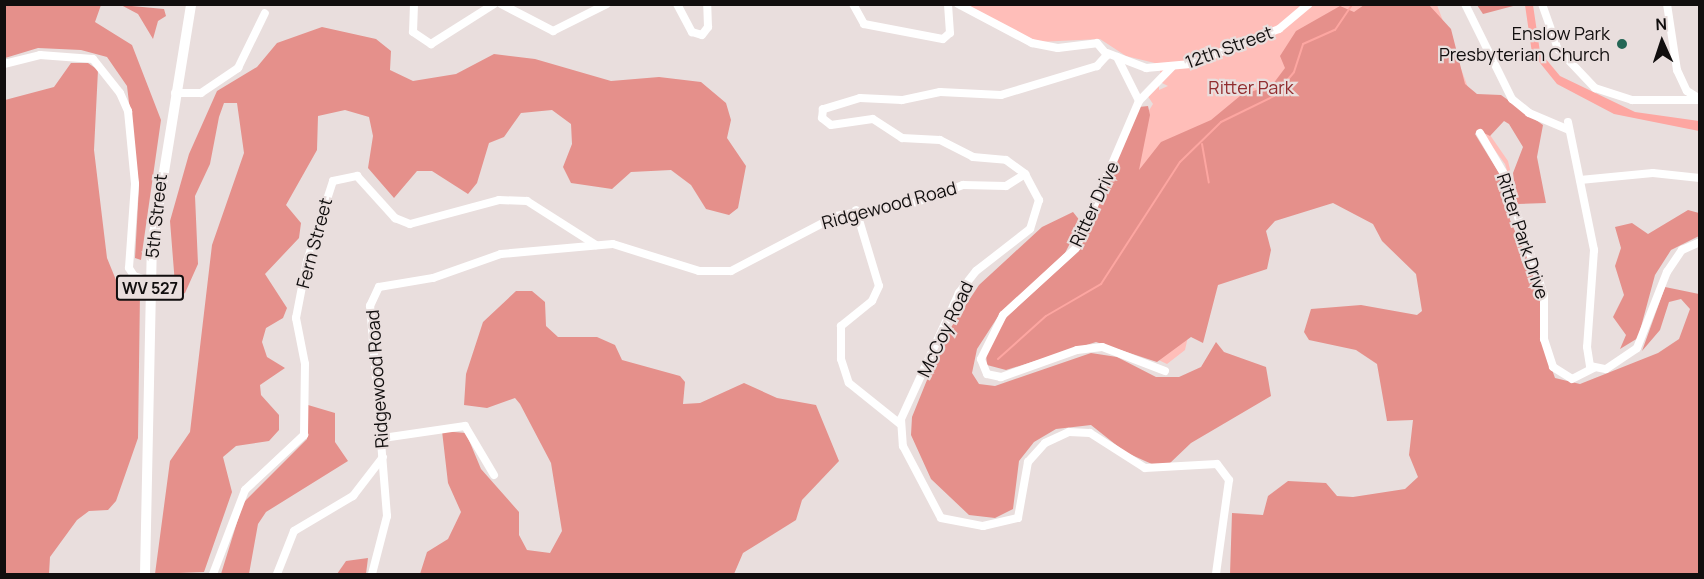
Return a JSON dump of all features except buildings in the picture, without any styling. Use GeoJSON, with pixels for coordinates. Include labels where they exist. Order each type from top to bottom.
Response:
{"type":"FeatureCollection","features":[{"type":"Feature","properties":{"kind":"main road","name":"5th Street"},"geometry":{"type":"LineString","coordinates":[[145,574],[150,281],[175,93],[191,4]]}},
{"type":"Feature","properties":{"kind":"street"},"geometry":{"type":"LineString","coordinates":[[414,4],[413,32],[431,44],[494,4]]}},
{"type":"Feature","properties":{"kind":"street"},"geometry":{"type":"LineString","coordinates":[[501,4],[553,31],[607,4]]}},
{"type":"Feature","properties":{"kind":"street"},"geometry":{"type":"LineString","coordinates":[[677,4],[692,32],[702,35],[708,27],[707,4]]}},
{"type":"Feature","properties":{"kind":"street"},"geometry":{"type":"LineString","coordinates":[[853,4],[864,24],[943,39],[950,33],[948,4]]}},
{"type":"Feature","properties":{"kind":"street"},"geometry":{"type":"LineString","coordinates":[[958,4],[1032,43],[1058,48],[1097,43],[1107,53],[1097,66],[1001,95],[940,92],[902,100],[860,98],[828,104],[822,112],[831,125],[873,119],[902,138],[940,140],[973,157],[1006,160],[1025,174]]}},
{"type":"Feature","properties":{"kind":"street","name":"12th Street"},"geometry":{"type":"LineString","coordinates":[[1107,53],[1146,68],[1172,67],[1279,29],[1309,4]]}},
{"type":"Feature","properties":{"kind":"street"},"geometry":{"type":"LineString","coordinates":[[1466,4],[1512,99],[1528,113],[1568,126],[1594,250],[1586,356],[1594,368],[1613,367],[1637,348],[1667,272],[1682,250],[1700,242]]}},
{"type":"Feature","properties":{"kind":"street"},"geometry":{"type":"LineString","coordinates":[[1542,4],[1558,49],[1595,88],[1632,100],[1700,99]]}},
{"type":"Feature","properties":{"kind":"street"},"geometry":{"type":"LineString","coordinates":[[1667,4],[1677,70],[1688,91],[1700,99]]}},
{"type":"Feature","properties":{"kind":"street"},"geometry":{"type":"LineString","coordinates":[[175,93],[201,93],[238,68],[265,13]]}},
{"type":"Feature","properties":{"kind":"street"},"geometry":{"type":"LineString","coordinates":[[4,64],[47,54],[93,59],[120,93],[128,111],[135,184],[129,268],[134,276],[150,281]]}},
{"type":"Feature","properties":{"kind":"street"},"geometry":{"type":"LineString","coordinates":[[1117,57],[1139,101]]}},
{"type":"Feature","properties":{"kind":"street","name":"Ritter Drive"},"geometry":{"type":"LineString","coordinates":[[1165,371],[1095,347],[1001,377],[989,375],[981,363],[1004,315],[1076,248],[1139,101],[1172,67]]}},
{"type":"Feature","properties":{"kind":"street","name":"Ritter Park Drive"},"geometry":{"type":"LineString","coordinates":[[1480,133],[1503,172],[1544,295],[1544,339],[1553,367],[1572,380],[1594,368]]}},
{"type":"Feature","properties":{"kind":"street"},"geometry":{"type":"LineString","coordinates":[[1580,180],[1653,173],[1700,178]]}},
{"type":"Feature","properties":{"kind":"street","name":"Ridgewood Road"},"geometry":{"type":"LineString","coordinates":[[372,574],[385,530],[383,438],[370,306],[379,287],[433,278],[501,254],[596,245],[628,246],[699,271],[731,272],[819,222],[856,210],[908,204],[963,185],[1006,186],[1025,174]]}},
{"type":"Feature","properties":{"kind":"street","name":"McCoy Road"},"geometry":{"type":"LineString","coordinates":[[900,424],[965,284],[1036,219],[1039,200],[1025,174]]}},
{"type":"Feature","properties":{"kind":"street","name":"Fern Street"},"geometry":{"type":"LineString","coordinates":[[213,574],[245,490],[304,435],[305,364],[296,318],[309,253],[333,181],[357,176],[395,218],[410,224],[499,200],[527,201],[596,245]]}},
{"type":"Feature","properties":{"kind":"street"},"geometry":{"type":"LineString","coordinates":[[856,210],[879,286],[872,301],[841,326],[841,359],[849,382],[900,424],[903,446],[936,512],[948,521],[970,525],[994,526],[1018,518],[1025,506],[1028,462],[1045,443],[1069,432],[1090,433],[1145,468],[1222,467],[1229,480],[1216,574]]}},
{"type":"Feature","properties":{"kind":"street"},"geometry":{"type":"LineString","coordinates":[[383,438],[465,426],[494,475]]}},
{"type":"Feature","properties":{"kind":"street"},"geometry":{"type":"LineString","coordinates":[[277,574],[294,531],[353,496],[383,457]]}},
{"type":"Feature","properties":{"kind":"green space","name":"Ritter Park"},"geometry":{"type":"Polygon","coordinates":[[[964,5],[1437,5],[1481,122],[1508,161],[1521,215],[1505,164],[1478,127],[1293,159],[1189,332],[1185,350],[1167,364],[1106,335],[1081,260],[1131,139],[1153,104],[1147,95],[1159,83],[1159,90],[1168,86],[1162,83],[1159,64],[1126,56],[1100,39],[1038,42],[964,5]]]}},
{"type":"Feature","properties":{"kind":"shaded area"},"geometry":{"type":"Polygon","coordinates":[[[1477,4],[1517,5],[1483,14],[1477,4]]]}},
{"type":"Feature","properties":{"kind":"shaded area"},"geometry":{"type":"Polygon","coordinates":[[[4,5],[101,5],[95,22],[132,45],[161,120],[141,260],[135,258],[139,186],[127,86],[107,57],[81,50],[38,48],[5,58],[4,5]]]}},
{"type":"Feature","properties":{"kind":"shaded area"},"geometry":{"type":"Polygon","coordinates":[[[121,5],[164,9],[166,16],[158,21],[153,39],[138,14],[121,5]]]}},
{"type":"Feature","properties":{"kind":"shaded area"},"geometry":{"type":"Polygon","coordinates":[[[1364,5],[1429,5],[1451,29],[1465,84],[1477,94],[1501,95],[1543,125],[1537,157],[1546,203],[1517,204],[1513,173],[1523,147],[1509,124],[1504,121],[1490,136],[1478,130],[1475,134],[1502,178],[1510,220],[1544,296],[1541,339],[1555,378],[1580,384],[1658,353],[1679,339],[1690,309],[1681,299],[1669,302],[1660,330],[1642,351],[1665,287],[1699,294],[1699,574],[1230,574],[1232,513],[1263,515],[1268,496],[1288,481],[1326,483],[1337,496],[1353,497],[1405,489],[1418,477],[1409,455],[1413,420],[1387,421],[1377,364],[1356,350],[1309,340],[1304,332],[1311,309],[1361,305],[1417,315],[1422,311],[1416,274],[1382,241],[1373,224],[1333,203],[1275,221],[1266,231],[1271,250],[1267,269],[1218,285],[1203,343],[1191,337],[1157,362],[1096,342],[1006,370],[987,365],[986,354],[1006,317],[1078,252],[1139,107],[1148,106],[1150,115],[1139,170],[1161,142],[1211,120],[1240,96],[1273,84],[1285,68],[1280,56],[1296,31],[1340,6],[1354,12],[1364,5]]]}},
{"type":"Feature","properties":{"kind":"shaded area"},"geometry":{"type":"Polygon","coordinates":[[[1525,5],[1533,5],[1540,52],[1560,76],[1635,112],[1699,121],[1699,131],[1614,114],[1557,84],[1532,53],[1525,5]]]}},
{"type":"Feature","properties":{"kind":"shaded area"},"geometry":{"type":"Polygon","coordinates":[[[322,27],[376,39],[391,51],[390,70],[413,81],[456,74],[494,54],[535,59],[611,81],[659,77],[701,82],[726,103],[731,120],[727,138],[746,166],[738,208],[729,215],[706,209],[691,185],[671,170],[631,172],[612,189],[571,183],[563,167],[572,144],[571,124],[552,110],[521,113],[504,137],[489,143],[477,183],[468,194],[432,171],[417,171],[394,198],[368,168],[373,136],[369,117],[345,110],[318,116],[317,150],[286,205],[301,223],[299,238],[265,274],[287,308],[283,318],[266,328],[262,342],[267,357],[285,368],[260,385],[261,395],[279,415],[279,430],[269,441],[236,446],[223,457],[232,492],[204,572],[155,574],[170,461],[190,432],[212,245],[244,153],[237,103],[224,103],[219,117],[210,164],[195,196],[198,264],[185,293],[176,297],[170,221],[189,154],[217,91],[257,67],[277,43],[322,27]]]}},
{"type":"Feature","properties":{"kind":"shaded area"},"geometry":{"type":"Polygon","coordinates":[[[71,63],[88,63],[98,70],[94,150],[107,258],[116,280],[131,282],[140,293],[138,438],[116,501],[108,510],[89,511],[77,520],[50,557],[49,574],[5,574],[5,100],[54,87],[71,63]]]}},
{"type":"Feature","properties":{"kind":"shaded area"},"geometry":{"type":"Polygon","coordinates":[[[1688,210],[1699,213],[1699,236],[1671,250],[1655,275],[1638,338],[1620,349],[1626,335],[1613,317],[1624,295],[1615,266],[1621,248],[1615,227],[1632,223],[1648,234],[1688,210]]]}},
{"type":"Feature","properties":{"kind":"shaded area"},"geometry":{"type":"Polygon","coordinates":[[[1073,212],[1081,222],[1065,253],[999,315],[977,349],[972,373],[979,384],[995,386],[1091,353],[1117,357],[1156,377],[1179,377],[1201,367],[1216,342],[1224,352],[1266,367],[1271,396],[1191,443],[1169,464],[1154,465],[1125,452],[1091,425],[1056,429],[1034,442],[1019,461],[1013,509],[995,518],[969,515],[931,479],[911,435],[912,417],[944,338],[979,285],[1042,227],[1073,212]]]}},
{"type":"Feature","properties":{"kind":"shaded area"},"geometry":{"type":"Polygon","coordinates":[[[516,291],[532,291],[545,302],[546,326],[558,337],[597,337],[615,345],[622,360],[680,376],[685,382],[683,404],[700,403],[744,383],[777,398],[816,405],[839,461],[802,500],[796,520],[743,553],[734,574],[420,574],[427,552],[448,539],[461,512],[448,483],[442,431],[466,433],[481,469],[519,512],[519,535],[527,550],[550,553],[562,531],[551,463],[520,404],[515,398],[487,408],[464,405],[466,374],[483,322],[516,291]]]}},
{"type":"Feature","properties":{"kind":"shaded area"},"geometry":{"type":"Polygon","coordinates":[[[308,405],[335,413],[335,442],[348,461],[266,512],[258,524],[249,574],[221,574],[243,503],[307,439],[308,405]]]}},
{"type":"Feature","properties":{"kind":"shaded area"},"geometry":{"type":"Polygon","coordinates":[[[368,558],[366,574],[337,574],[346,561],[368,558]]]}},
{"type":"Feature","properties":{"kind":"waterway"},"geometry":{"type":"LineString","coordinates":[[998,359],[1046,316],[1101,284],[1180,162],[1221,122],[1274,96],[1294,72],[1303,44],[1335,30],[1351,6]]}},
{"type":"Feature","properties":{"kind":"waterway"},"geometry":{"type":"LineString","coordinates":[[1202,144],[1209,182]]}},
{"type":"Feature","properties":{"kind":"place","name":"Enslow Park Presbyterian Church"},"geometry":{"type":"Point","coordinates":[1622,44]}}]}
